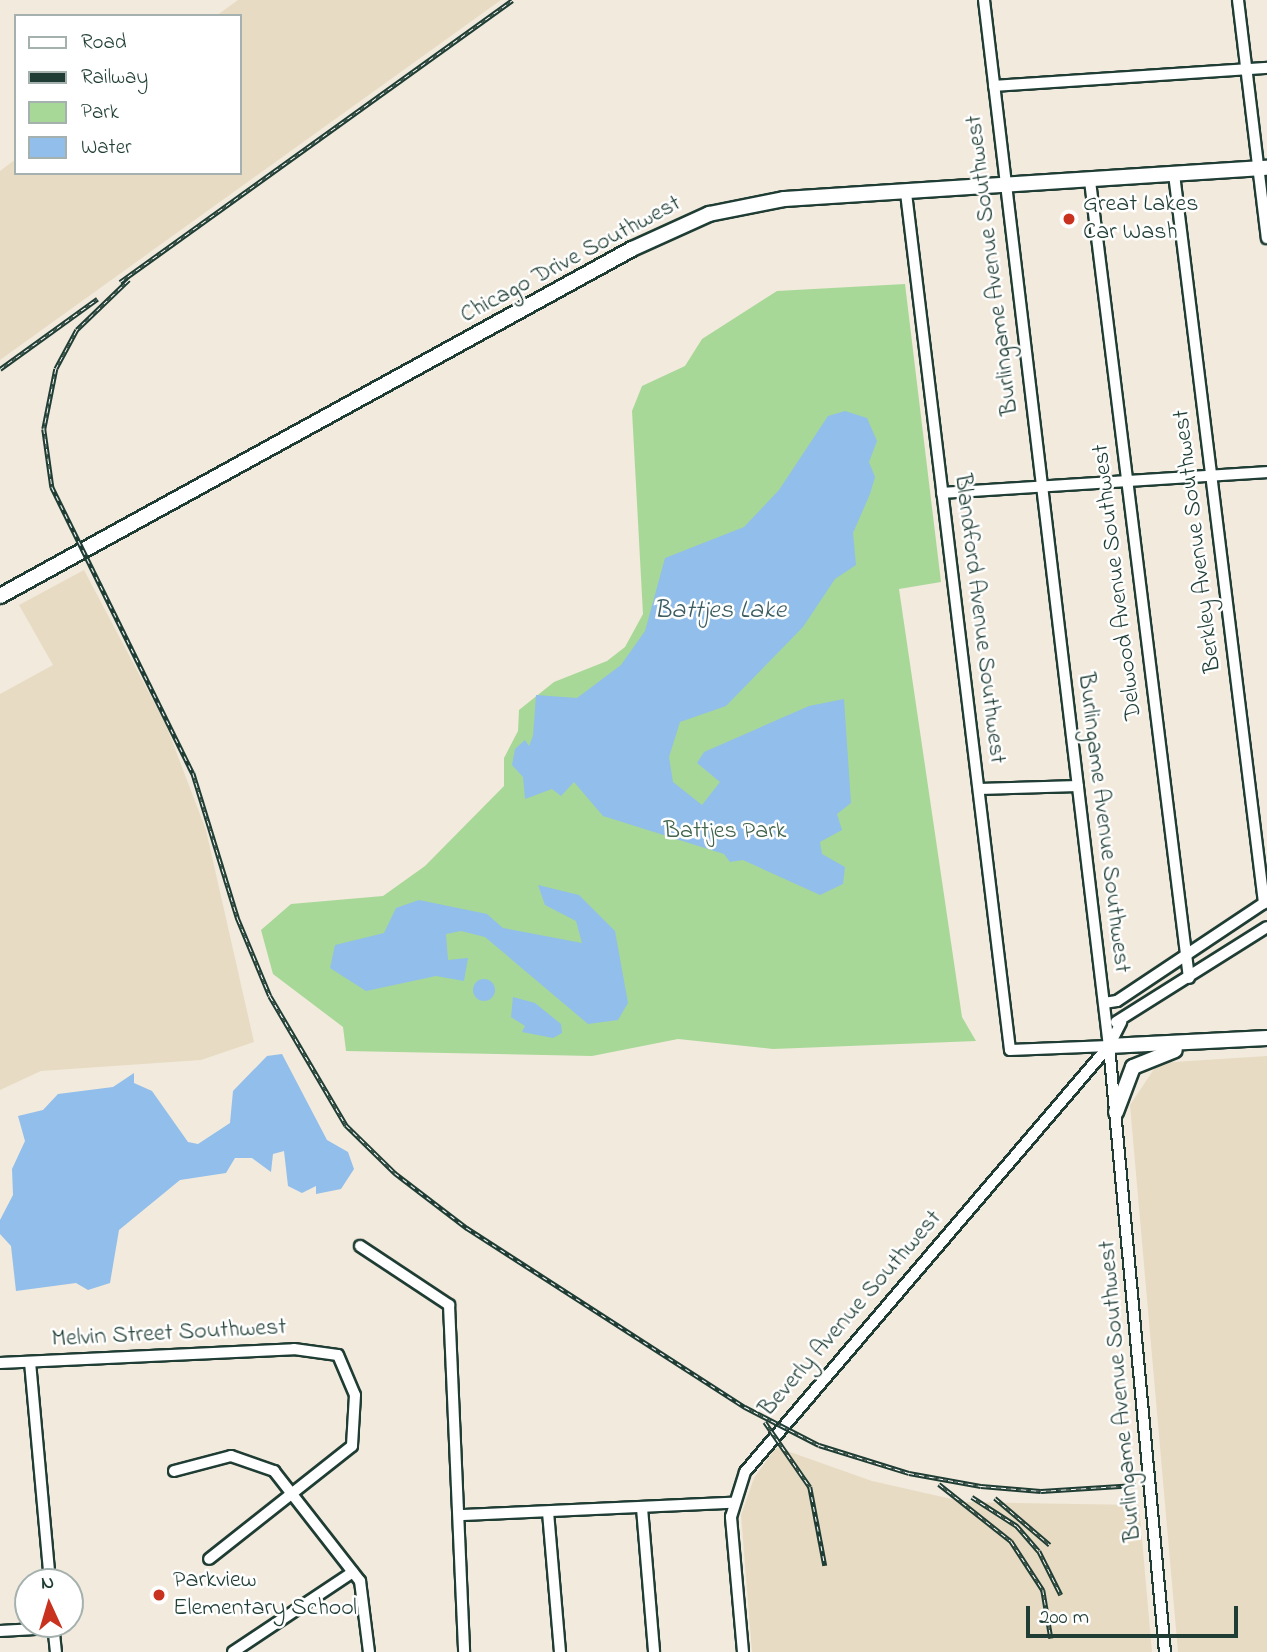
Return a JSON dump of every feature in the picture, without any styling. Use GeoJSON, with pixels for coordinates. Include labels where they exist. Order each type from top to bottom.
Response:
{"type":"FeatureCollection","features":[{"type":"Feature","properties":{"kind":"main road","name":"Chicago Drive Southwest"},"geometry":{"type":"LineString","coordinates":[[0,596],[677,226],[770,200],[1004,187],[1262,168]]}},
{"type":"Feature","properties":{"kind":"main road"},"geometry":{"type":"LineString","coordinates":[[1110,1046],[1267,1038]]}},
{"type":"Feature","properties":{"kind":"main road"},"geometry":{"type":"LineString","coordinates":[[1116,1112],[1127,1076],[1140,1060],[1199,1041]]}},
{"type":"Feature","properties":{"kind":"street","name":"Burlingame Avenue Southwest"},"geometry":{"type":"LineString","coordinates":[[984,0],[1004,187],[1110,1046],[1165,1652]]}},
{"type":"Feature","properties":{"kind":"street"},"geometry":{"type":"LineString","coordinates":[[1238,0],[1262,168],[1267,237]]}},
{"type":"Feature","properties":{"kind":"street"},"geometry":{"type":"LineString","coordinates":[[994,86],[1267,68]]}},
{"type":"Feature","properties":{"kind":"street","name":"Berkley Avenue Southwest"},"geometry":{"type":"LineString","coordinates":[[1174,174],[1265,902]]}},
{"type":"Feature","properties":{"kind":"street","name":"Delwood Avenue Southwest"},"geometry":{"type":"LineString","coordinates":[[1090,181],[1183,956],[1189,978]]}},
{"type":"Feature","properties":{"kind":"street","name":"Blandford Avenue Southwest"},"geometry":{"type":"LineString","coordinates":[[906,192],[1010,1050],[1110,1046]]}},
{"type":"Feature","properties":{"kind":"street"},"geometry":{"type":"LineString","coordinates":[[942,493],[1267,472]]}},
{"type":"Feature","properties":{"kind":"street"},"geometry":{"type":"LineString","coordinates":[[979,789],[1078,786]]}},
{"type":"Feature","properties":{"kind":"street"},"geometry":{"type":"LineString","coordinates":[[1104,1003],[1183,956],[1265,902]]}},
{"type":"Feature","properties":{"kind":"street"},"geometry":{"type":"LineString","coordinates":[[1106,1023],[1121,1021],[1267,927]]}},
{"type":"Feature","properties":{"kind":"street"},"geometry":{"type":"LineString","coordinates":[[1110,1046],[1121,1021]]}},
{"type":"Feature","properties":{"kind":"street","name":"Beverly Avenue Southwest"},"geometry":{"type":"LineString","coordinates":[[732,1503],[755,1457],[1110,1046]]}},
{"type":"Feature","properties":{"kind":"street"},"geometry":{"type":"LineString","coordinates":[[360,1246],[444,1300],[454,1345],[463,1515],[455,1551],[464,1652]]}},
{"type":"Feature","properties":{"kind":"street","name":"Melvin Street Southwest"},"geometry":{"type":"LineString","coordinates":[[0,1363],[294,1349],[338,1355],[355,1395],[352,1446],[295,1493]]}},
{"type":"Feature","properties":{"kind":"street"},"geometry":{"type":"LineString","coordinates":[[30,1362],[49,1568]]}},
{"type":"Feature","properties":{"kind":"street"},"geometry":{"type":"LineString","coordinates":[[174,1471],[247,1458],[274,1471],[295,1493],[353,1572],[364,1597],[369,1652]]}},
{"type":"Feature","properties":{"kind":"street"},"geometry":{"type":"LineString","coordinates":[[209,1559],[295,1493]]}},
{"type":"Feature","properties":{"kind":"street"},"geometry":{"type":"LineString","coordinates":[[463,1515],[732,1503],[743,1652]]}},
{"type":"Feature","properties":{"kind":"street"},"geometry":{"type":"LineString","coordinates":[[642,1508],[654,1652]]}},
{"type":"Feature","properties":{"kind":"street"},"geometry":{"type":"LineString","coordinates":[[548,1512],[560,1652]]}},
{"type":"Feature","properties":{"kind":"street"},"geometry":{"type":"LineString","coordinates":[[233,1652],[353,1572]]}},
{"type":"Feature","properties":{"kind":"shaded area"},"geometry":{"type":"Polygon","coordinates":[[[238,0],[501,0],[0,360],[0,171],[14,160],[14,175],[242,175],[242,14],[219,14],[238,0]]]}},
{"type":"Feature","properties":{"kind":"shaded area"},"geometry":{"type":"Polygon","coordinates":[[[84,570],[166,725],[206,830],[254,1042],[201,1060],[41,1071],[0,1090],[0,694],[53,665],[19,605],[84,570]]]}},
{"type":"Feature","properties":{"kind":"shaded area"},"geometry":{"type":"Polygon","coordinates":[[[1267,1056],[1267,1652],[1178,1652],[1130,1105],[1158,1063],[1267,1056]]]}},
{"type":"Feature","properties":{"kind":"shaded area"},"geometry":{"type":"Polygon","coordinates":[[[776,1447],[872,1481],[965,1502],[1139,1505],[1152,1652],[752,1652],[741,1515],[754,1478],[776,1447]]]}},
{"type":"Feature","properties":{"kind":"green space","name":"Battjes Park"},"geometry":{"type":"Polygon","coordinates":[[[905,284],[941,582],[899,589],[962,1017],[976,1041],[773,1049],[678,1039],[592,1056],[346,1051],[343,1027],[273,974],[261,930],[291,904],[383,896],[425,866],[504,786],[504,758],[518,731],[519,710],[554,682],[607,661],[625,647],[643,614],[632,411],[642,386],[685,366],[702,339],[777,291],[905,284]]]}},
{"type":"Feature","properties":{"kind":"water","name":"Battjes Lake"},"geometry":{"type":"Polygon","coordinates":[[[845,411],[867,418],[877,441],[869,462],[875,477],[853,533],[856,565],[835,579],[803,627],[726,706],[680,722],[669,757],[673,782],[702,805],[720,782],[697,763],[704,752],[809,706],[844,699],[851,803],[837,814],[842,830],[820,842],[822,854],[845,867],[843,884],[820,895],[743,860],[730,862],[724,854],[603,816],[574,782],[561,796],[552,789],[525,799],[523,777],[512,765],[515,749],[525,740],[529,746],[533,736],[536,695],[577,698],[621,665],[645,631],[665,558],[744,527],[779,490],[828,416],[845,411]]]}},
{"type":"Feature","properties":{"kind":"water"},"geometry":{"type":"Polygon","coordinates":[[[538,885],[579,895],[615,931],[628,1003],[618,1020],[588,1024],[485,937],[461,931],[446,934],[448,960],[468,958],[464,981],[436,976],[366,991],[330,968],[335,945],[384,933],[396,908],[419,900],[487,914],[503,928],[582,943],[576,921],[545,905],[538,885]]]}},
{"type":"Feature","properties":{"kind":"water"},"geometry":{"type":"Polygon","coordinates":[[[484,979],[492,982],[495,990],[492,998],[484,1001],[476,998],[473,990],[476,982],[484,979]]]}},
{"type":"Feature","properties":{"kind":"water"},"geometry":{"type":"Polygon","coordinates":[[[513,997],[535,1003],[561,1024],[562,1033],[553,1038],[522,1032],[525,1026],[511,1017],[513,997]]]}},
{"type":"Feature","properties":{"kind":"water"},"geometry":{"type":"Polygon","coordinates":[[[282,1054],[327,1140],[348,1152],[354,1169],[341,1189],[316,1194],[316,1186],[302,1193],[288,1186],[284,1151],[273,1154],[271,1172],[252,1158],[235,1158],[226,1173],[180,1180],[119,1230],[110,1283],[88,1290],[76,1283],[16,1291],[11,1246],[0,1234],[0,1220],[13,1195],[12,1169],[25,1141],[18,1116],[43,1110],[58,1094],[113,1087],[134,1073],[134,1083],[152,1091],[188,1142],[198,1144],[230,1123],[233,1091],[267,1056],[282,1054]]]}},
{"type":"Feature","properties":{"kind":"railway"},"geometry":{"type":"LineString","coordinates":[[120,282],[512,0]]}},
{"type":"Feature","properties":{"kind":"railway"},"geometry":{"type":"LineString","coordinates":[[129,280],[77,330],[56,369],[44,429],[52,487],[193,773],[238,919],[270,996],[346,1125],[395,1173],[467,1228],[745,1407],[819,1445],[909,1473],[981,1486],[1041,1491],[1136,1485]]}},
{"type":"Feature","properties":{"kind":"railway"},"geometry":{"type":"LineString","coordinates":[[0,369],[97,299]]}},
{"type":"Feature","properties":{"kind":"railway"},"geometry":{"type":"LineString","coordinates":[[765,1422],[810,1487],[825,1566]]}},
{"type":"Feature","properties":{"kind":"railway"},"geometry":{"type":"LineString","coordinates":[[939,1484],[1011,1541],[1043,1590],[1051,1638]]}},
{"type":"Feature","properties":{"kind":"railway"},"geometry":{"type":"LineString","coordinates":[[972,1497],[1017,1526],[1039,1551],[1061,1595]]}},
{"type":"Feature","properties":{"kind":"railway"},"geometry":{"type":"LineString","coordinates":[[995,1498],[1050,1545]]}},
{"type":"Feature","properties":{"kind":"place","name":"Great Lakes Car Wash"},"geometry":{"type":"Point","coordinates":[1069,219]}},
{"type":"Feature","properties":{"kind":"place","name":"Parkview Elementary School"},"geometry":{"type":"Point","coordinates":[159,1595]}}]}
